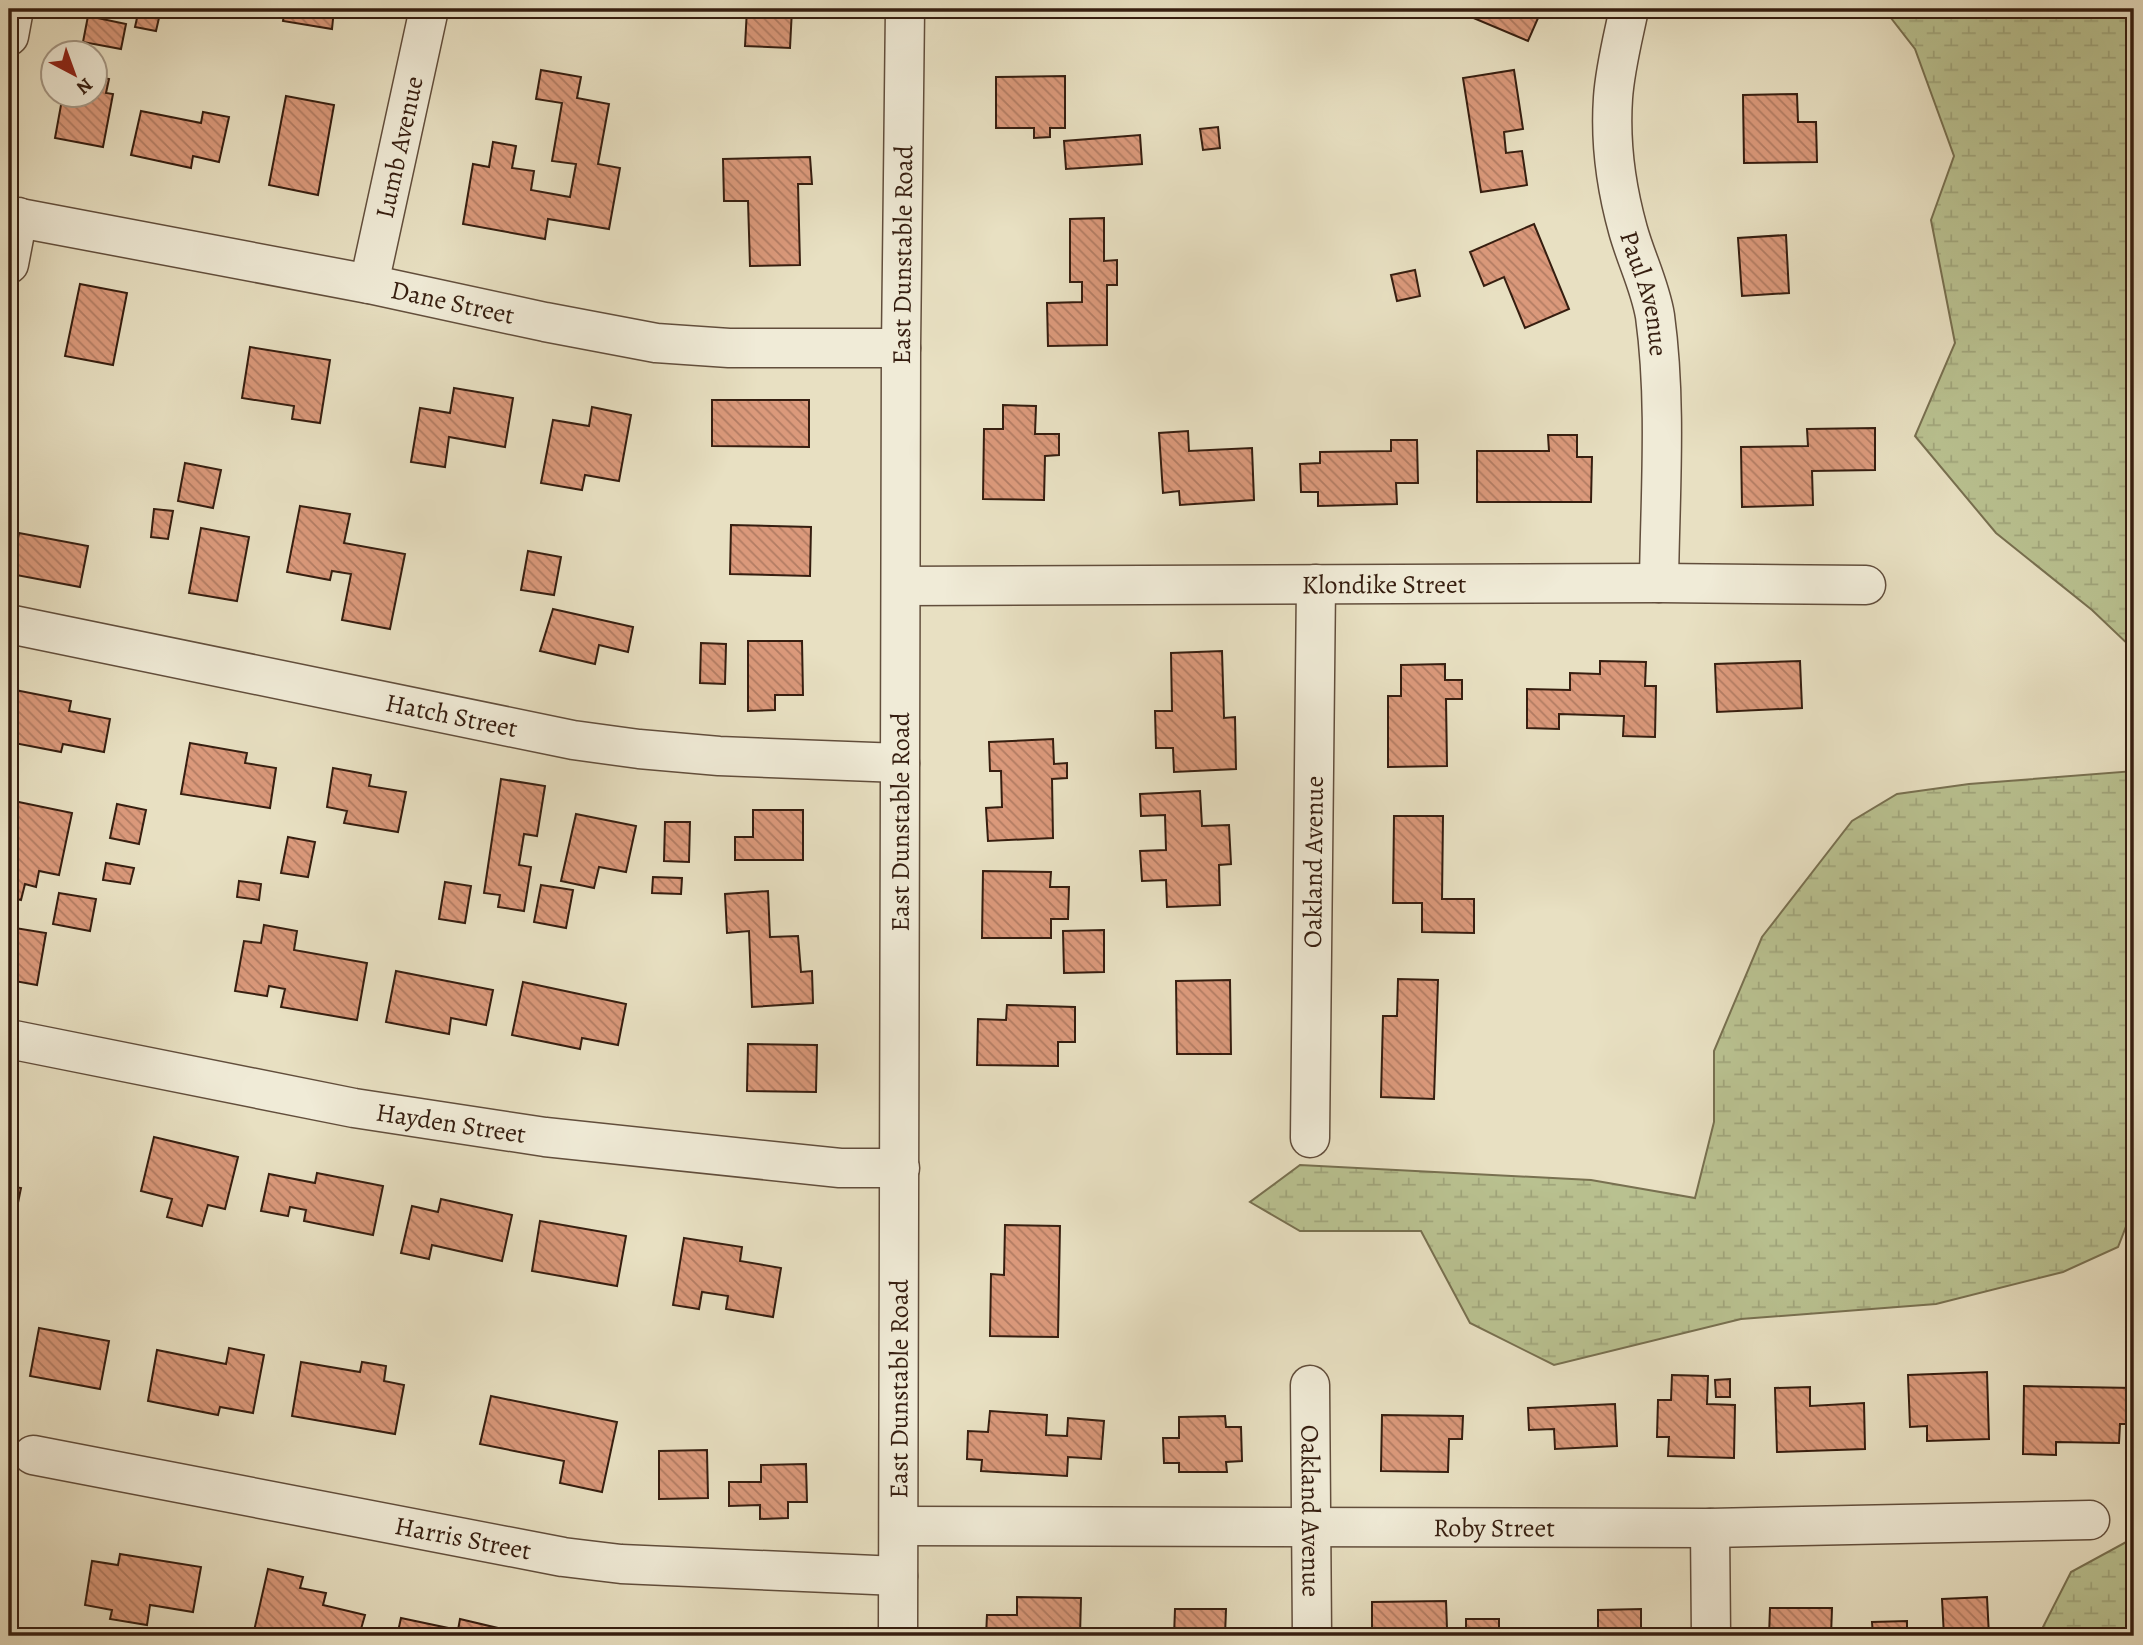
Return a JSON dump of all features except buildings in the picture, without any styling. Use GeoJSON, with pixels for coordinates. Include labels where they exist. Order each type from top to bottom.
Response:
{"type":"FeatureCollection","features":[{"type":"Feature","properties":{"kind":"street"},"geometry":{"type":"LineString","coordinates":[[9,36],[15,9]]}},
{"type":"Feature","properties":{"kind":"street","name":"Lumb Avenue"},"geometry":{"type":"LineString","coordinates":[[369,284],[429,9]]}},
{"type":"Feature","properties":{"kind":"street","name":"East Dunstable Road"},"geometry":{"type":"LineString","coordinates":[[898,1636],[901,348],[905,9]]}},
{"type":"Feature","properties":{"kind":"street","name":"Paul Avenue"},"geometry":{"type":"LineString","coordinates":[[1629,9],[1613,95],[1612,139],[1618,186],[1654,313],[1659,356],[1659,583]]}},
{"type":"Feature","properties":{"kind":"street"},"geometry":{"type":"LineString","coordinates":[[9,264],[13,216]]}},
{"type":"Feature","properties":{"kind":"street","name":"Dane Street"},"geometry":{"type":"LineString","coordinates":[[13,216],[369,284],[656,343],[729,348],[901,348]]}},
{"type":"Feature","properties":{"kind":"street","name":"Klondike Street"},"geometry":{"type":"LineString","coordinates":[[901,586],[1659,583],[1866,585]]}},
{"type":"Feature","properties":{"kind":"street","name":"Oakland Avenue"},"geometry":{"type":"LineString","coordinates":[[1310,1138],[1316,584]]}},
{"type":"Feature","properties":{"kind":"street","name":"Hatch Street"},"geometry":{"type":"LineString","coordinates":[[9,624],[573,740],[719,756],[900,763]]}},
{"type":"Feature","properties":{"kind":"street","name":"Hayden Street"},"geometry":{"type":"LineString","coordinates":[[9,1039],[354,1108],[545,1138],[841,1168],[900,1168]]}},
{"type":"Feature","properties":{"kind":"street","name":"Oakland Avenue"},"geometry":{"type":"LineString","coordinates":[[1310,1385],[1312,1636]]}},
{"type":"Feature","properties":{"kind":"street","name":"Harris Street"},"geometry":{"type":"LineString","coordinates":[[33,1455],[563,1557],[621,1564],[898,1576]]}},
{"type":"Feature","properties":{"kind":"street","name":"Roby Street"},"geometry":{"type":"LineString","coordinates":[[898,1526],[1710,1528],[2090,1520]]}},
{"type":"Feature","properties":{"kind":"street"},"geometry":{"type":"LineString","coordinates":[[1710,1528],[1711,1636]]}},
{"type":"Feature","properties":{"kind":"green space"},"geometry":{"type":"Polygon","coordinates":[[[1884,9],[2134,9],[2134,650],[2092,610],[1996,533],[1915,436],[1955,343],[1931,220],[1954,156],[1915,49],[1884,9]]]}},
{"type":"Feature","properties":{"kind":"green space"},"geometry":{"type":"Polygon","coordinates":[[[2134,771],[2134,1206],[2118,1247],[2063,1272],[1936,1304],[1741,1319],[1554,1365],[1470,1323],[1421,1231],[1300,1231],[1250,1202],[1300,1165],[1591,1180],[1695,1198],[1714,1122],[1714,1051],[1762,937],[1852,821],[1897,794],[1969,784],[2134,771]]]}},
{"type":"Feature","properties":{"kind":"green space"},"geometry":{"type":"Polygon","coordinates":[[[2134,1540],[2134,1636],[2047,1636],[2043,1627],[2071,1572],[2134,1540]]]}}]}
